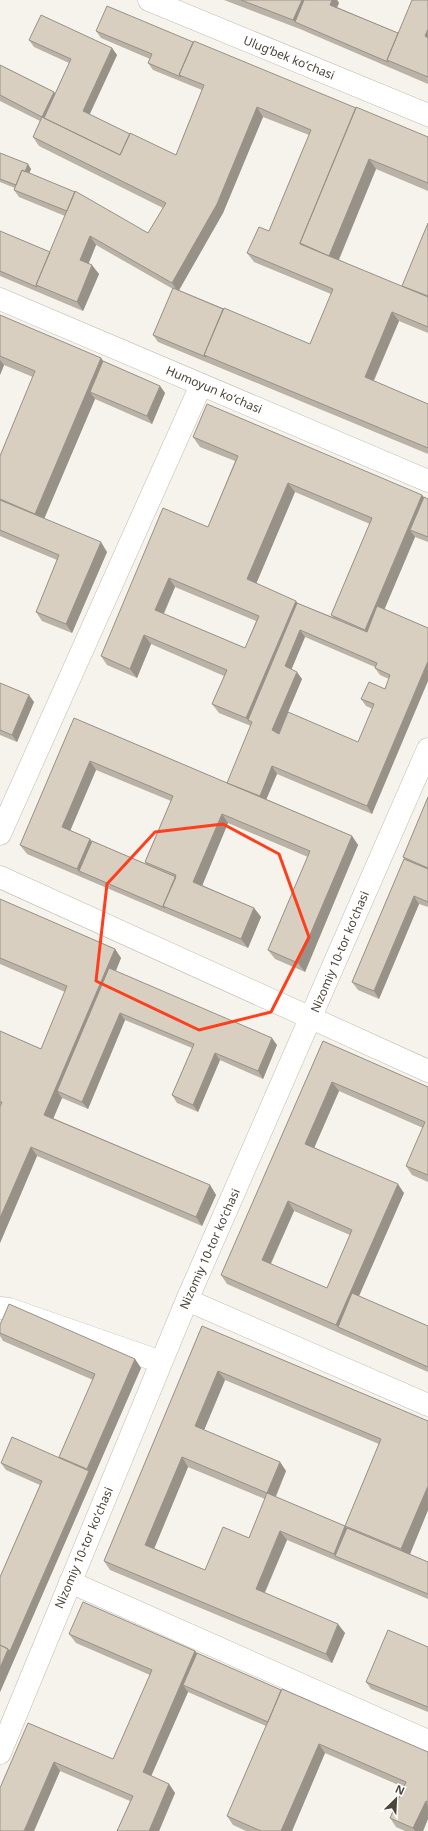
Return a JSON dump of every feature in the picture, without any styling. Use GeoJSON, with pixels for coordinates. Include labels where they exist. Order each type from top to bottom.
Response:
{"type":"FeatureCollection","features":[{"type":"Feature","properties":{"kind":"street","name":"Ulugʻbek koʻchasi"},"geometry":{"type":"LineString","coordinates":[[149,0],[428,115]]}},
{"type":"Feature","properties":{"kind":"street","name":"Humoyun koʻchasi"},"geometry":{"type":"LineString","coordinates":[[0,299],[428,481]]}},
{"type":"Feature","properties":{"kind":"street"},"geometry":{"type":"LineString","coordinates":[[0,834],[201,385]]}},
{"type":"Feature","properties":{"kind":"street","name":"Nizomiy 10-tor koʻchasi"},"geometry":{"type":"LineString","coordinates":[[0,1753],[187,1300],[428,749]]}},
{"type":"Feature","properties":{"kind":"street"},"geometry":{"type":"LineString","coordinates":[[0,877],[428,1071]]}},
{"type":"Feature","properties":{"kind":"street"},"geometry":{"type":"LineString","coordinates":[[187,1300],[428,1405]]}},
{"type":"Feature","properties":{"kind":"street"},"geometry":{"type":"LineString","coordinates":[[0,1308],[9,1309],[161,1362]]}},
{"type":"Feature","properties":{"kind":"street"},"geometry":{"type":"LineString","coordinates":[[70,1582],[428,1741]]}},
{"type":"Feature","properties":{"kind":"highlighted area"},"geometry":{"type":"Polygon","coordinates":[[[223,824],[279,854],[309,937],[271,1012],[199,1030],[96,981],[107,884],[155,832],[223,824]]]}},
{"type":"Feature","properties":{"kind":"building"},"geometry":{"type":"Polygon","coordinates":[[[241,0],[302,0],[293,20],[241,0]]]}},
{"type":"Feature","properties":{"kind":"building"},"geometry":{"type":"Polygon","coordinates":[[[304,0],[332,0],[330,5],[398,33],[387,60],[388,62],[295,22],[304,0]]]}},
{"type":"Feature","properties":{"kind":"building"},"geometry":{"type":"Polygon","coordinates":[[[412,0],[428,0],[428,29],[425,36],[428,38],[428,77],[387,60],[412,0]]]}},
{"type":"Feature","properties":{"kind":"building"},"geometry":{"type":"Polygon","coordinates":[[[107,6],[193,42],[179,75],[181,77],[148,63],[152,54],[96,31],[107,6]]]}},
{"type":"Feature","properties":{"kind":"building"},"geometry":{"type":"Polygon","coordinates":[[[41,15],[112,48],[83,111],[130,134],[120,155],[44,118],[71,59],[29,40],[41,15]]]}},
{"type":"Feature","properties":{"kind":"building"},"geometry":{"type":"Polygon","coordinates":[[[194,41],[356,108],[300,244],[428,297],[428,327],[392,312],[365,377],[428,404],[428,448],[204,355],[224,308],[310,344],[333,289],[247,253],[259,227],[269,231],[311,130],[257,107],[217,204],[172,283],[90,236],[80,260],[92,265],[77,302],[36,285],[75,191],[148,233],[166,203],[33,137],[42,117],[120,155],[130,133],[176,155],[204,85],[179,75],[194,41]]]}},
{"type":"Feature","properties":{"kind":"building"},"geometry":{"type":"Polygon","coordinates":[[[0,65],[54,92],[42,117],[0,95],[0,65]]]}},
{"type":"Feature","properties":{"kind":"building"},"geometry":{"type":"Polygon","coordinates":[[[356,107],[428,137],[428,183],[369,159],[329,256],[300,243],[356,107]]]}},
{"type":"Feature","properties":{"kind":"building"},"geometry":{"type":"Polygon","coordinates":[[[0,153],[28,164],[25,172],[22,170],[16,185],[0,179],[0,153]]]}},
{"type":"Feature","properties":{"kind":"building"},"geometry":{"type":"Polygon","coordinates":[[[22,170],[75,192],[67,211],[14,190],[22,170]]]}},
{"type":"Feature","properties":{"kind":"building"},"geometry":{"type":"Polygon","coordinates":[[[428,223],[428,296],[402,286],[428,223]]]}},
{"type":"Feature","properties":{"kind":"building"},"geometry":{"type":"Polygon","coordinates":[[[0,231],[50,252],[36,285],[37,287],[0,271],[0,231]]]}},
{"type":"Feature","properties":{"kind":"building"},"geometry":{"type":"Polygon","coordinates":[[[173,288],[223,309],[204,355],[206,357],[153,335],[173,288]]]}},
{"type":"Feature","properties":{"kind":"building"},"geometry":{"type":"Polygon","coordinates":[[[0,315],[101,358],[35,514],[0,499],[0,456],[35,371],[0,356],[0,315]]]}},
{"type":"Feature","properties":{"kind":"building"},"geometry":{"type":"Polygon","coordinates":[[[103,361],[160,386],[147,416],[90,392],[103,361]]]}},
{"type":"Feature","properties":{"kind":"building"},"geometry":{"type":"Polygon","coordinates":[[[207,404],[422,495],[365,630],[331,615],[372,518],[288,483],[247,579],[296,601],[246,718],[212,704],[227,670],[144,635],[130,669],[101,656],[163,508],[208,527],[238,456],[193,437],[207,404]],[[169,578],[155,610],[245,648],[259,616],[169,578]]]}},
{"type":"Feature","properties":{"kind":"building"},"geometry":{"type":"Polygon","coordinates":[[[424,497],[428,499],[428,537],[410,530],[424,497]]]}},
{"type":"Feature","properties":{"kind":"building"},"geometry":{"type":"Polygon","coordinates":[[[0,500],[101,542],[66,624],[36,612],[59,555],[0,530],[0,500]]]}},
{"type":"Feature","properties":{"kind":"building"},"geometry":{"type":"Polygon","coordinates":[[[297,603],[367,632],[377,606],[428,628],[428,661],[367,806],[272,766],[260,796],[227,783],[252,722],[248,720],[297,603]],[[300,630],[285,666],[297,672],[272,730],[279,734],[288,712],[358,742],[374,704],[361,699],[369,682],[385,689],[390,675],[375,668],[377,663],[300,630]]]}},
{"type":"Feature","properties":{"kind":"building"},"geometry":{"type":"Polygon","coordinates":[[[0,683],[29,695],[12,735],[0,730],[0,683]]]}},
{"type":"Feature","properties":{"kind":"building"},"geometry":{"type":"Polygon","coordinates":[[[74,718],[352,836],[298,963],[268,950],[310,851],[222,814],[193,882],[254,908],[241,939],[163,906],[176,875],[145,862],[173,796],[90,761],[62,827],[90,839],[77,869],[20,845],[74,718]]]}},
{"type":"Feature","properties":{"kind":"building"},"geometry":{"type":"Polygon","coordinates":[[[428,797],[428,868],[403,857],[428,797]]]}},
{"type":"Feature","properties":{"kind":"building"},"geometry":{"type":"Polygon","coordinates":[[[92,841],[176,877],[163,906],[165,908],[79,871],[92,841]]]}},
{"type":"Feature","properties":{"kind":"building"},"geometry":{"type":"Polygon","coordinates":[[[404,859],[428,869],[428,902],[414,896],[374,991],[352,982],[404,859]]]}},
{"type":"Feature","properties":{"kind":"building"},"geometry":{"type":"Polygon","coordinates":[[[0,899],[115,949],[44,1115],[210,1185],[196,1217],[31,1147],[0,1218],[0,1107],[2,1102],[0,1102],[0,1031],[41,1049],[67,986],[0,958],[0,899]]]}},
{"type":"Feature","properties":{"kind":"building"},"geometry":{"type":"Polygon","coordinates":[[[109,968],[272,1038],[258,1071],[215,1053],[193,1105],[172,1095],[194,1044],[120,1013],[82,1102],[57,1091],[109,968]]]}},
{"type":"Feature","properties":{"kind":"building"},"geometry":{"type":"Polygon","coordinates":[[[323,1041],[428,1087],[428,1175],[406,1166],[425,1122],[332,1082],[305,1144],[398,1184],[336,1325],[221,1275],[323,1041]],[[288,1201],[262,1260],[327,1288],[352,1230],[288,1201]]]}},
{"type":"Feature","properties":{"kind":"building"},"geometry":{"type":"Polygon","coordinates":[[[352,1293],[428,1326],[428,1367],[338,1327],[352,1293]]]}},
{"type":"Feature","properties":{"kind":"building"},"geometry":{"type":"Polygon","coordinates":[[[9,1304],[135,1359],[87,1469],[59,1457],[95,1374],[0,1333],[0,1325],[9,1304]]]}},
{"type":"Feature","properties":{"kind":"building"},"geometry":{"type":"Polygon","coordinates":[[[202,1326],[428,1421],[428,1486],[401,1549],[345,1526],[334,1554],[280,1531],[256,1589],[338,1624],[326,1654],[104,1561],[202,1326]],[[218,1371],[195,1426],[280,1462],[267,1493],[345,1526],[381,1439],[218,1371]],[[182,1457],[145,1545],[205,1570],[223,1527],[249,1538],[267,1493],[182,1457]]]}},
{"type":"Feature","properties":{"kind":"building"},"geometry":{"type":"Polygon","coordinates":[[[12,1437],[89,1471],[10,1651],[0,1645],[0,1577],[42,1481],[1,1463],[12,1437]]]}},
{"type":"Feature","properties":{"kind":"building"},"geometry":{"type":"Polygon","coordinates":[[[347,1528],[428,1562],[428,1594],[335,1556],[347,1528]]]}},
{"type":"Feature","properties":{"kind":"building"},"geometry":{"type":"Polygon","coordinates":[[[83,1602],[195,1651],[143,1772],[169,1784],[149,1831],[117,1831],[133,1796],[54,1762],[24,1831],[0,1831],[0,1788],[28,1723],[113,1759],[152,1670],[69,1634],[83,1602]]]}},
{"type":"Feature","properties":{"kind":"building"},"geometry":{"type":"Polygon","coordinates":[[[388,1630],[428,1647],[428,1707],[366,1682],[388,1630]]]}},
{"type":"Feature","properties":{"kind":"building"},"geometry":{"type":"Polygon","coordinates":[[[0,1645],[8,1649],[0,1668],[0,1645]]]}},
{"type":"Feature","properties":{"kind":"building"},"geometry":{"type":"Polygon","coordinates":[[[197,1653],[281,1690],[268,1722],[183,1685],[197,1653]]]}},
{"type":"Feature","properties":{"kind":"building"},"geometry":{"type":"Polygon","coordinates":[[[282,1689],[428,1752],[428,1802],[426,1801],[413,1828],[390,1818],[406,1782],[319,1744],[281,1831],[261,1831],[227,1816],[282,1689]]]}}]}
